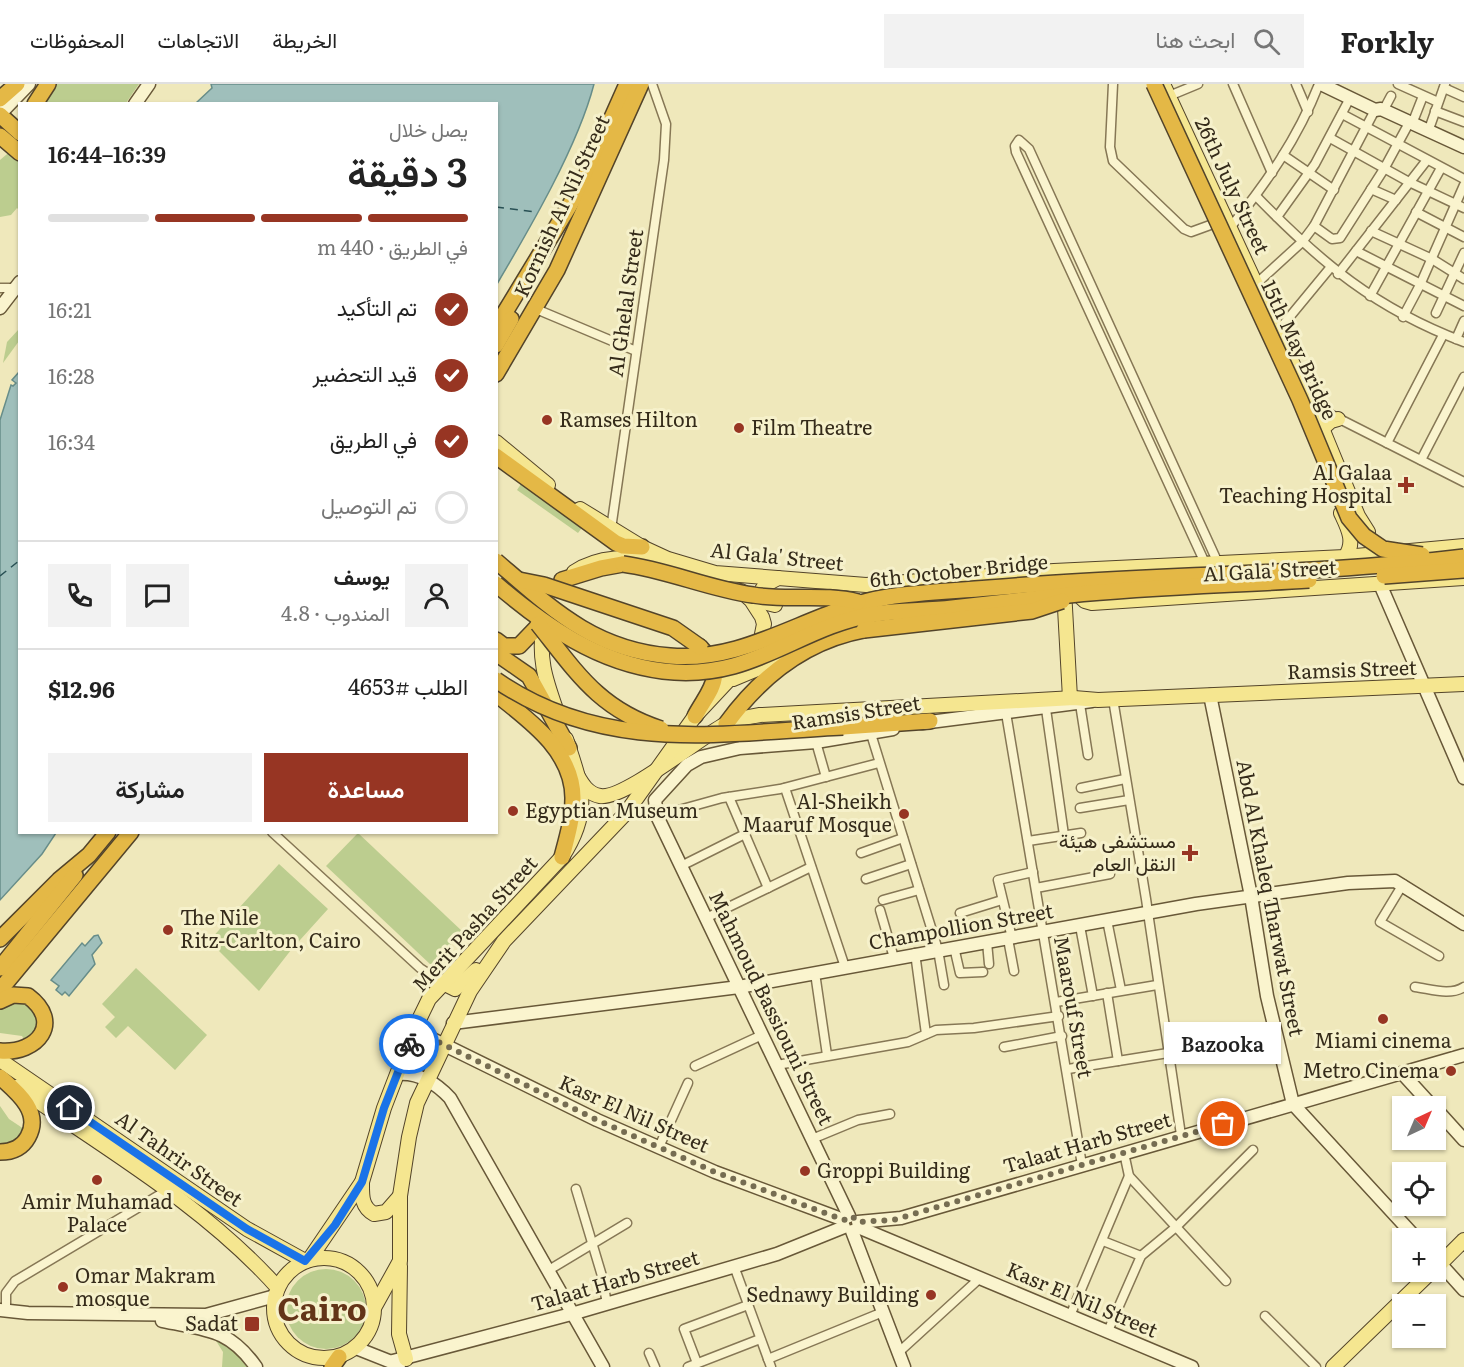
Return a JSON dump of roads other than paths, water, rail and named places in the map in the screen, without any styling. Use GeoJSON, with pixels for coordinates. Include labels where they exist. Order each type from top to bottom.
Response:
{"type":"FeatureCollection","features":[{"type":"Feature","properties":{"kind":"highway"},"geometry":{"type":"LineString","coordinates":[[0,99],[17,84]]}},
{"type":"Feature","properties":{"kind":"highway"},"geometry":{"type":"LineString","coordinates":[[36,102],[48,84]]}},
{"type":"Feature","properties":{"kind":"highway","name":"Kornish Al Nil Street"},"geometry":{"type":"LineString","coordinates":[[498,324],[582,185],[627,84]]}},
{"type":"Feature","properties":{"kind":"highway","name":"Kornish Al Nil Street"},"geometry":{"type":"LineString","coordinates":[[498,371],[557,270],[641,84]]}},
{"type":"Feature","properties":{"kind":"highway","name":"15th May Bridge"},"geometry":{"type":"LineString","coordinates":[[1154,84],[1300,400],[1349,518],[1364,536],[1393,552],[1464,556]]}},
{"type":"Feature","properties":{"kind":"highway"},"geometry":{"type":"LineString","coordinates":[[0,115],[18,131]]}},
{"type":"Feature","properties":{"kind":"highway"},"geometry":{"type":"LineString","coordinates":[[0,136],[18,152]]}},
{"type":"Feature","properties":{"kind":"highway"},"geometry":{"type":"LineString","coordinates":[[0,151],[18,153]]}},
{"type":"Feature","properties":{"kind":"highway"},"geometry":{"type":"LineString","coordinates":[[498,342],[552,253],[567,212]]}},
{"type":"Feature","properties":{"kind":"highway"},"geometry":{"type":"LineString","coordinates":[[498,446],[587,523],[623,546],[642,548]]}},
{"type":"Feature","properties":{"kind":"highway","name":"6th October Bridge"},"geometry":{"type":"LineString","coordinates":[[498,563],[550,608],[594,637],[637,651],[672,657],[702,657],[726,653],[861,602],[890,597],[1056,582],[1380,566],[1464,556]]}},
{"type":"Feature","properties":{"kind":"highway"},"geometry":{"type":"LineString","coordinates":[[562,580],[623,564],[661,570],[751,595],[779,598],[837,598],[861,602]]}},
{"type":"Feature","properties":{"kind":"highway","name":"6th October Bridge"},"geometry":{"type":"LineString","coordinates":[[498,586],[527,610],[589,650],[641,667],[688,672],[715,671],[752,662],[823,631],[873,614],[1065,590],[1464,570]]}},
{"type":"Feature","properties":{"kind":"highway"},"geometry":{"type":"LineString","coordinates":[[518,580],[544,585],[673,628],[700,647],[713,662],[715,680],[695,716]]}},
{"type":"Feature","properties":{"kind":"highway"},"geometry":{"type":"LineString","coordinates":[[726,723],[759,685],[807,648],[864,630],[1032,611],[1053,606],[1065,590]]}},
{"type":"Feature","properties":{"kind":"highway"},"geometry":{"type":"LineString","coordinates":[[527,610],[598,696],[616,710],[636,721],[679,735]]}},
{"type":"Feature","properties":{"kind":"highway"},"geometry":{"type":"LineString","coordinates":[[498,642],[504,646],[519,646],[544,620]]}},
{"type":"Feature","properties":{"kind":"highway"},"geometry":{"type":"LineString","coordinates":[[498,654],[529,676],[565,755],[573,796],[562,857]]}},
{"type":"Feature","properties":{"kind":"highway"},"geometry":{"type":"LineString","coordinates":[[498,681],[534,702],[595,725],[650,735],[930,721]]}},
{"type":"Feature","properties":{"kind":"highway"},"geometry":{"type":"LineString","coordinates":[[498,696],[539,729],[565,755]]}},
{"type":"Feature","properties":{"kind":"highway"},"geometry":{"type":"LineString","coordinates":[[498,705],[565,755]]}},
{"type":"Feature","properties":{"kind":"highway"},"geometry":{"type":"LineString","coordinates":[[0,990],[129,834]]}},
{"type":"Feature","properties":{"kind":"highway"},"geometry":{"type":"LineString","coordinates":[[0,968],[104,837],[114,852]]}},
{"type":"Feature","properties":{"kind":"highway"},"geometry":{"type":"LineString","coordinates":[[0,939],[59,880],[89,855]]}},
{"type":"Feature","properties":{"kind":"highway"},"geometry":{"type":"LineString","coordinates":[[0,1001],[13,995],[28,996],[41,1009],[44,1018],[40,1037],[34,1045],[1,1065],[26,1103],[33,1120],[27,1141],[19,1148],[0,1152]]}},
{"type":"Feature","properties":{"kind":"main road","name":"26th July Street"},"geometry":{"type":"LineString","coordinates":[[1149,84],[1294,396],[1314,417],[1351,538],[1351,545],[1345,558]]}},
{"type":"Feature","properties":{"kind":"main road","name":"26th July Street"},"geometry":{"type":"LineString","coordinates":[[1166,90],[1278,331],[1365,530],[1374,539],[1400,551]]}},
{"type":"Feature","properties":{"kind":"main road"},"geometry":{"type":"LineString","coordinates":[[1314,417],[1331,421],[1338,419]]}},
{"type":"Feature","properties":{"kind":"main road","name":"Al Gala' Street"},"geometry":{"type":"LineString","coordinates":[[498,446],[543,482],[642,548],[668,559],[715,573],[866,585],[1054,571],[1345,558],[1464,546]]}},
{"type":"Feature","properties":{"kind":"main road"},"geometry":{"type":"LineString","coordinates":[[562,580],[591,563],[619,558],[668,559]]}},
{"type":"Feature","properties":{"kind":"main road","name":"Al Gala' Street"},"geometry":{"type":"LineString","coordinates":[[1054,571],[1088,603],[1464,578]]}},
{"type":"Feature","properties":{"kind":"main road"},"geometry":{"type":"LineString","coordinates":[[715,573],[742,592],[760,613]]}},
{"type":"Feature","properties":{"kind":"main road"},"geometry":{"type":"LineString","coordinates":[[775,605],[764,602],[760,593],[765,585],[778,578]]}},
{"type":"Feature","properties":{"kind":"main road","name":"Merit Pasha Street"},"geometry":{"type":"LineString","coordinates":[[307,1261],[362,1182],[397,1074],[429,999],[562,857],[581,820],[582,801],[577,775],[565,755],[541,665],[540,646],[544,620],[552,597],[562,580]]}},
{"type":"Feature","properties":{"kind":"main road","name":"Al Gala' Street"},"geometry":{"type":"LineString","coordinates":[[760,613],[775,605],[802,597],[921,591],[1049,580],[1065,590]]}},
{"type":"Feature","properties":{"kind":"main road"},"geometry":{"type":"LineString","coordinates":[[1065,590],[1075,701]]}},
{"type":"Feature","properties":{"kind":"main road","name":"Merit Pasha Street"},"geometry":{"type":"LineString","coordinates":[[375,1306],[400,1261],[400,1196],[410,1130],[427,1079],[453,1023],[489,961],[504,941],[626,813],[695,716],[728,681],[761,639],[764,624],[760,613]]}},
{"type":"Feature","properties":{"kind":"main road"},"geometry":{"type":"LineString","coordinates":[[728,681],[807,648]]}},
{"type":"Feature","properties":{"kind":"main road","name":"Ramsis Street"},"geometry":{"type":"LineString","coordinates":[[660,768],[726,723],[760,715],[1464,684]]}},
{"type":"Feature","properties":{"kind":"main road"},"geometry":{"type":"LineString","coordinates":[[577,775],[590,792],[600,796],[611,795],[660,768]]}},
{"type":"Feature","properties":{"kind":"main road"},"geometry":{"type":"LineString","coordinates":[[442,983],[455,989],[489,961]]}},
{"type":"Feature","properties":{"kind":"main road","name":"Al Tahrir Street"},"geometry":{"type":"LineString","coordinates":[[1,1065],[227,1237],[276,1292]]}},
{"type":"Feature","properties":{"kind":"main road","name":"Al Tahrir Street"},"geometry":{"type":"LineString","coordinates":[[1,1065],[247,1229],[307,1261]]}},
{"type":"Feature","properties":{"kind":"main road"},"geometry":{"type":"LineString","coordinates":[[362,1182],[362,1199],[366,1209],[374,1214],[386,1212],[400,1196]]}},
{"type":"Feature","properties":{"kind":"main road"},"geometry":{"type":"LineString","coordinates":[[1446,1257],[1464,1240]]}},
{"type":"Feature","properties":{"kind":"main road"},"geometry":{"type":"LineString","coordinates":[[335,1259],[348,1264],[367,1281],[375,1306],[370,1329],[356,1348],[336,1362],[309,1357],[296,1350],[284,1340],[277,1326],[274,1311],[276,1292],[289,1272],[307,1261],[335,1259]]}},
{"type":"Feature","properties":{"kind":"main road"},"geometry":{"type":"LineString","coordinates":[[400,1261],[400,1362]]}},
{"type":"Feature","properties":{"kind":"main road"},"geometry":{"type":"LineString","coordinates":[[1333,1367],[1420,1282]]}},
{"type":"Feature","properties":{"kind":"street"},"geometry":{"type":"LineString","coordinates":[[0,115],[29,84]]}},
{"type":"Feature","properties":{"kind":"street"},"geometry":{"type":"LineString","coordinates":[[136,102],[149,84]]}},
{"type":"Feature","properties":{"kind":"street","name":"Al Ghelal Street"},"geometry":{"type":"LineString","coordinates":[[611,529],[666,135],[666,124],[652,84]]}},
{"type":"Feature","properties":{"kind":"street"},"geometry":{"type":"LineString","coordinates":[[1113,84],[1110,154],[1113,160],[1184,229],[1191,232],[1213,224]]}},
{"type":"Feature","properties":{"kind":"street"},"geometry":{"type":"LineString","coordinates":[[1166,90],[1198,84]]}},
{"type":"Feature","properties":{"kind":"street"},"geometry":{"type":"LineString","coordinates":[[1233,84],[1272,173]]}},
{"type":"Feature","properties":{"kind":"street"},"geometry":{"type":"LineString","coordinates":[[1296,84],[1308,112]]}},
{"type":"Feature","properties":{"kind":"street"},"geometry":{"type":"LineString","coordinates":[[1229,229],[1272,173],[1308,112],[1320,84],[1464,147]]}},
{"type":"Feature","properties":{"kind":"street"},"geometry":{"type":"LineString","coordinates":[[1404,85],[1464,122]]}},
{"type":"Feature","properties":{"kind":"street"},"geometry":{"type":"LineString","coordinates":[[1428,132],[1445,86],[1464,97]]}},
{"type":"Feature","properties":{"kind":"street"},"geometry":{"type":"LineString","coordinates":[[1256,284],[1302,242],[1314,226],[1367,128],[1391,96]]}},
{"type":"Feature","properties":{"kind":"street"},"geometry":{"type":"LineString","coordinates":[[1314,226],[1332,239],[1340,238],[1411,123],[1423,96]]}},
{"type":"Feature","properties":{"kind":"street"},"geometry":{"type":"LineString","coordinates":[[1276,217],[1309,173],[1350,98]]}},
{"type":"Feature","properties":{"kind":"street"},"geometry":{"type":"LineString","coordinates":[[1342,114],[1464,179]]}},
{"type":"Feature","properties":{"kind":"street"},"geometry":{"type":"LineString","coordinates":[[1330,138],[1384,169],[1460,206]]}},
{"type":"Feature","properties":{"kind":"street"},"geometry":{"type":"LineString","coordinates":[[1019,140],[1029,149],[1122,351],[1212,563],[1111,356],[1016,152],[1015,146],[1019,140]]}},
{"type":"Feature","properties":{"kind":"street"},"geometry":{"type":"LineString","coordinates":[[1283,155],[1334,190]]}},
{"type":"Feature","properties":{"kind":"street"},"geometry":{"type":"LineString","coordinates":[[1338,274],[1427,160]]}},
{"type":"Feature","properties":{"kind":"street"},"geometry":{"type":"LineString","coordinates":[[1370,296],[1441,168]]}},
{"type":"Feature","properties":{"kind":"street"},"geometry":{"type":"LineString","coordinates":[[1403,316],[1420,285],[1446,227],[1460,206],[1464,185]]}},
{"type":"Feature","properties":{"kind":"street"},"geometry":{"type":"LineString","coordinates":[[1371,189],[1396,200]]}},
{"type":"Feature","properties":{"kind":"street"},"geometry":{"type":"LineString","coordinates":[[1256,196],[1330,268],[1403,316],[1460,341],[1464,321]]}},
{"type":"Feature","properties":{"kind":"street"},"geometry":{"type":"LineString","coordinates":[[1416,212],[1464,237]]}},
{"type":"Feature","properties":{"kind":"street"},"geometry":{"type":"LineString","coordinates":[[1371,231],[1432,259],[1464,279]]}},
{"type":"Feature","properties":{"kind":"street"},"geometry":{"type":"LineString","coordinates":[[1356,251],[1464,306]]}},
{"type":"Feature","properties":{"kind":"street"},"geometry":{"type":"LineString","coordinates":[[1436,313],[1464,253]]}},
{"type":"Feature","properties":{"kind":"street"},"geometry":{"type":"LineString","coordinates":[[1278,331],[1330,268]]}},
{"type":"Feature","properties":{"kind":"street"},"geometry":{"type":"LineString","coordinates":[[0,288],[17,285]]}},
{"type":"Feature","properties":{"kind":"street"},"geometry":{"type":"LineString","coordinates":[[0,308],[17,285]]}},
{"type":"Feature","properties":{"kind":"street"},"geometry":{"type":"LineString","coordinates":[[536,309],[636,351]]}},
{"type":"Feature","properties":{"kind":"street"},"geometry":{"type":"LineString","coordinates":[[1387,443],[1443,335]]}},
{"type":"Feature","properties":{"kind":"street"},"geometry":{"type":"LineString","coordinates":[[1111,356],[1122,351]]}},
{"type":"Feature","properties":{"kind":"street"},"geometry":{"type":"LineString","coordinates":[[1421,460],[1464,377]]}},
{"type":"Feature","properties":{"kind":"street"},"geometry":{"type":"LineString","coordinates":[[1314,417],[1338,419],[1464,482]]}},
{"type":"Feature","properties":{"kind":"street"},"geometry":{"type":"LineString","coordinates":[[1380,584],[1464,776]]}},
{"type":"Feature","properties":{"kind":"street","name":"Abd Al Khaleq Tharwat Street"},"geometry":{"type":"LineString","coordinates":[[1210,696],[1251,896],[1267,996],[1293,1104],[1407,1228]]}},
{"type":"Feature","properties":{"kind":"street"},"geometry":{"type":"LineString","coordinates":[[1113,699],[1181,1135]]}},
{"type":"Feature","properties":{"kind":"street"},"geometry":{"type":"LineString","coordinates":[[1075,701],[1088,754]]}},
{"type":"Feature","properties":{"kind":"street","name":"Ramsis Street"},"geometry":{"type":"LineString","coordinates":[[657,816],[655,800],[687,765],[700,757],[740,748],[871,734],[930,721],[1046,709],[1075,701]]}},
{"type":"Feature","properties":{"kind":"street"},"geometry":{"type":"LineString","coordinates":[[1046,709],[1064,835]]}},
{"type":"Feature","properties":{"kind":"street","name":"Maarouf Street"},"geometry":{"type":"LineString","coordinates":[[1006,713],[1059,1016],[1082,1165]]}},
{"type":"Feature","properties":{"kind":"street"},"geometry":{"type":"LineString","coordinates":[[871,734],[938,950],[944,985]]}},
{"type":"Feature","properties":{"kind":"street"},"geometry":{"type":"LineString","coordinates":[[816,741],[826,777]]}},
{"type":"Feature","properties":{"kind":"street"},"geometry":{"type":"LineString","coordinates":[[657,816],[729,797],[785,788],[879,763]]}},
{"type":"Feature","properties":{"kind":"street"},"geometry":{"type":"LineString","coordinates":[[1081,788],[1125,779]]}},
{"type":"Feature","properties":{"kind":"street"},"geometry":{"type":"LineString","coordinates":[[785,788],[845,967]]}},
{"type":"Feature","properties":{"kind":"street"},"geometry":{"type":"LineString","coordinates":[[729,797],[768,888]]}},
{"type":"Feature","properties":{"kind":"street"},"geometry":{"type":"LineString","coordinates":[[1080,808],[1129,800]]}},
{"type":"Feature","properties":{"kind":"street","name":"Mahmoud Bassiouni Street"},"geometry":{"type":"LineString","coordinates":[[657,816],[851,1224],[904,1367]]}},
{"type":"Feature","properties":{"kind":"street"},"geometry":{"type":"LineString","coordinates":[[1028,841],[1081,832]]}},
{"type":"Feature","properties":{"kind":"street"},"geometry":{"type":"LineString","coordinates":[[274,834],[420,968],[442,983]]}},
{"type":"Feature","properties":{"kind":"street"},"geometry":{"type":"LineString","coordinates":[[681,866],[745,834]]}},
{"type":"Feature","properties":{"kind":"street"},"geometry":{"type":"LineString","coordinates":[[861,853],[903,838]]}},
{"type":"Feature","properties":{"kind":"street"},"geometry":{"type":"LineString","coordinates":[[866,879],[910,864]]}},
{"type":"Feature","properties":{"kind":"street"},"geometry":{"type":"LineString","coordinates":[[706,918],[812,867]]}},
{"type":"Feature","properties":{"kind":"street"},"geometry":{"type":"LineString","coordinates":[[1014,971],[998,879],[1033,872]]}},
{"type":"Feature","properties":{"kind":"street"},"geometry":{"type":"LineString","coordinates":[[1036,888],[1110,874]]}},
{"type":"Feature","properties":{"kind":"street","name":"Champollion Street"},"geometry":{"type":"LineString","coordinates":[[453,1023],[739,987],[1107,920],[1251,896],[1348,883],[1395,880],[1464,924]]}},
{"type":"Feature","properties":{"kind":"street"},"geometry":{"type":"LineString","coordinates":[[1403,884],[1380,922],[1439,956]]}},
{"type":"Feature","properties":{"kind":"street"},"geometry":{"type":"LineString","coordinates":[[883,900],[919,890]]}},
{"type":"Feature","properties":{"kind":"street"},"geometry":{"type":"LineString","coordinates":[[960,913],[1002,900]]}},
{"type":"Feature","properties":{"kind":"street"},"geometry":{"type":"LineString","coordinates":[[880,910],[894,958]]}},
{"type":"Feature","properties":{"kind":"street"},"geometry":{"type":"LineString","coordinates":[[1107,920],[1121,990]]}},
{"type":"Feature","properties":{"kind":"street"},"geometry":{"type":"LineString","coordinates":[[1080,926],[1093,996]]}},
{"type":"Feature","properties":{"kind":"street"},"geometry":{"type":"LineString","coordinates":[[987,942],[990,964]]}},
{"type":"Feature","properties":{"kind":"street"},"geometry":{"type":"LineString","coordinates":[[954,947],[961,974],[983,972]]}},
{"type":"Feature","properties":{"kind":"street"},"geometry":{"type":"LineString","coordinates":[[915,954],[926,1034]]}},
{"type":"Feature","properties":{"kind":"street"},"geometry":{"type":"LineString","coordinates":[[815,972],[827,1055]]}},
{"type":"Feature","properties":{"kind":"street"},"geometry":{"type":"LineString","coordinates":[[1056,1002],[1157,985]]}},
{"type":"Feature","properties":{"kind":"street"},"geometry":{"type":"LineString","coordinates":[[1415,987],[1443,992],[1458,991],[1464,987]]}},
{"type":"Feature","properties":{"kind":"street"},"geometry":{"type":"LineString","coordinates":[[1107,993],[1118,1061]]}},
{"type":"Feature","properties":{"kind":"street"},"geometry":{"type":"LineString","coordinates":[[777,1065],[908,1042],[936,1030],[974,1028],[1059,1016]]}},
{"type":"Feature","properties":{"kind":"street","name":"Kasr El Nil Street"},"geometry":{"type":"LineString","coordinates":[[414,1030],[549,1099],[659,1147],[891,1240],[1192,1367]]}},
{"type":"Feature","properties":{"kind":"street"},"geometry":{"type":"LineString","coordinates":[[695,1065],[762,1035]]}},
{"type":"Feature","properties":{"kind":"street"},"geometry":{"type":"LineString","coordinates":[[1004,1047],[1062,1036]]}},
{"type":"Feature","properties":{"kind":"street"},"geometry":{"type":"LineString","coordinates":[[1068,1070],[1168,1053]]}},
{"type":"Feature","properties":{"kind":"street","name":"Talaat Harb Street"},"geometry":{"type":"LineString","coordinates":[[400,1362],[777,1254],[851,1224],[893,1220],[1464,1055]]}},
{"type":"Feature","properties":{"kind":"street"},"geometry":{"type":"LineString","coordinates":[[1402,1073],[1423,1096]]}},
{"type":"Feature","properties":{"kind":"street"},"geometry":{"type":"LineString","coordinates":[[397,1074],[411,1074],[427,1079],[442,1089],[461,1114],[575,1313],[603,1367]]}},
{"type":"Feature","properties":{"kind":"street"},"geometry":{"type":"LineString","coordinates":[[659,1147],[688,1083]]}},
{"type":"Feature","properties":{"kind":"street"},"geometry":{"type":"LineString","coordinates":[[812,1139],[858,1120],[890,1114]]}},
{"type":"Feature","properties":{"kind":"street"},"geometry":{"type":"LineString","coordinates":[[1446,1121],[1464,1140]]}},
{"type":"Feature","properties":{"kind":"street"},"geometry":{"type":"LineString","coordinates":[[1108,1331],[1141,1256],[1176,1227],[1252,1150]]}},
{"type":"Feature","properties":{"kind":"street"},"geometry":{"type":"LineString","coordinates":[[1124,1153],[1129,1176],[1226,1281]]}},
{"type":"Feature","properties":{"kind":"street"},"geometry":{"type":"LineString","coordinates":[[1070,1316],[1129,1176]]}},
{"type":"Feature","properties":{"kind":"street"},"geometry":{"type":"LineString","coordinates":[[576,1189],[594,1244],[607,1304]]}},
{"type":"Feature","properties":{"kind":"street"},"geometry":{"type":"LineString","coordinates":[[166,1191],[15,1281],[5,1298],[3,1311],[206,1316],[276,1292]]}},
{"type":"Feature","properties":{"kind":"street"},"geometry":{"type":"LineString","coordinates":[[891,1240],[889,1230],[893,1220]]}},
{"type":"Feature","properties":{"kind":"street"},"geometry":{"type":"LineString","coordinates":[[549,1270],[627,1223]]}},
{"type":"Feature","properties":{"kind":"street"},"geometry":{"type":"LineString","coordinates":[[1103,1241],[1141,1256]]}},
{"type":"Feature","properties":{"kind":"street"},"geometry":{"type":"LineString","coordinates":[[734,1266],[770,1363],[883,1312]]}},
{"type":"Feature","properties":{"kind":"street"},"geometry":{"type":"LineString","coordinates":[[1446,1275],[1464,1290]]}},
{"type":"Feature","properties":{"kind":"street"},"geometry":{"type":"LineString","coordinates":[[899,1352],[980,1278]]}},
{"type":"Feature","properties":{"kind":"street"},"geometry":{"type":"LineString","coordinates":[[697,1363],[684,1329],[748,1305]]}},
{"type":"Feature","properties":{"kind":"street"},"geometry":{"type":"LineString","coordinates":[[136,1315],[221,1334],[243,1349],[256,1367]]}},
{"type":"Feature","properties":{"kind":"street"},"geometry":{"type":"LineString","coordinates":[[1265,1316],[1316,1367]]}},
{"type":"Feature","properties":{"kind":"street"},"geometry":{"type":"LineString","coordinates":[[688,1367],[760,1339]]}},
{"type":"Feature","properties":{"kind":"street"},"geometry":{"type":"LineString","coordinates":[[356,1348],[400,1362]]}},
{"type":"Feature","properties":{"kind":"street"},"geometry":{"type":"LineString","coordinates":[[649,1353],[655,1367]]}},
{"type":"Feature","properties":{"kind":"water"},"geometry":{"type":"Polygon","coordinates":[[[211,84],[594,84],[587,108],[565,160],[498,282],[498,102],[197,102],[212,88],[211,84]]]}},
{"type":"Feature","properties":{"kind":"water"},"geometry":{"type":"Polygon","coordinates":[[[18,373],[18,834],[55,834],[42,854],[0,900],[0,420],[11,385],[16,383],[12,380],[18,373]]]}},
{"type":"Feature","properties":{"kind":"water"},"geometry":{"type":"Polygon","coordinates":[[[98,935],[102,943],[92,955],[95,964],[69,996],[65,992],[62,995],[56,990],[59,986],[51,980],[82,943],[85,946],[94,936],[98,935]]]}},
{"type":"Feature","properties":{"kind":"place","name":"Ramses Hilton"},"geometry":{"type":"Point","coordinates":[547,420]}},
{"type":"Feature","properties":{"kind":"place","name":"Film Theatre"},"geometry":{"type":"Point","coordinates":[739,428]}},
{"type":"Feature","properties":{"kind":"place","name":"Al Galaa Teaching Hospital"},"geometry":{"type":"Point","coordinates":[1406,485]}},
{"type":"Feature","properties":{"kind":"place","name":"Egyptian Museum"},"geometry":{"type":"Point","coordinates":[513,811]}},
{"type":"Feature","properties":{"kind":"place","name":"Al-Sheikh Maaruf Mosque"},"geometry":{"type":"Point","coordinates":[904,814]}},
{"type":"Feature","properties":{"kind":"place","name":"مستشفى هيئة النقل العام"},"geometry":{"type":"Point","coordinates":[1190,853]}},
{"type":"Feature","properties":{"kind":"place","name":"The Nile Ritz-Carlton, Cairo"},"geometry":{"type":"Point","coordinates":[168,930]}},
{"type":"Feature","properties":{"kind":"place","name":"Miami cinema"},"geometry":{"type":"Point","coordinates":[1383,1019]}},
{"type":"Feature","properties":{"kind":"place","name":"Metro Cinema"},"geometry":{"type":"Point","coordinates":[1451,1071]}},
{"type":"Feature","properties":{"kind":"place","name":"Bazooka"},"geometry":{"type":"Point","coordinates":[1223,1124]}},
{"type":"Feature","properties":{"kind":"place","name":"Groppi Building"},"geometry":{"type":"Point","coordinates":[805,1171]}},
{"type":"Feature","properties":{"kind":"place","name":"Amir Muhamad Palace"},"geometry":{"type":"Point","coordinates":[97,1180]}},
{"type":"Feature","properties":{"kind":"place","name":"Omar Makram mosque"},"geometry":{"type":"Point","coordinates":[63,1287]}},
{"type":"Feature","properties":{"kind":"place","name":"Sednawy Building"},"geometry":{"type":"Point","coordinates":[931,1295]}},
{"type":"Feature","properties":{"kind":"place","name":"Sadat"},"geometry":{"type":"Point","coordinates":[252,1324]}},
{"type":"Feature","properties":{"kind":"district","name":"Cairo"},"geometry":{"type":"Point","coordinates":[322,1310]}}]}
